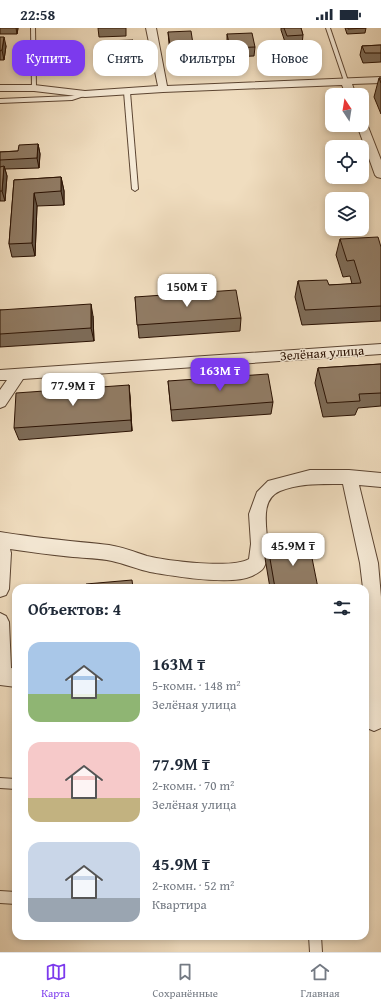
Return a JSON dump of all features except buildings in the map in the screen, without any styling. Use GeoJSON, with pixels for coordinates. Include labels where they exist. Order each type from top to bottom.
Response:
{"type":"FeatureCollection","features":[{"type":"Feature","properties":{"kind":"street"},"geometry":{"type":"LineString","coordinates":[[151,28],[163,89]]}},
{"type":"Feature","properties":{"kind":"street"},"geometry":{"type":"LineString","coordinates":[[0,88],[34,88],[85,94],[163,89],[381,80]]}},
{"type":"Feature","properties":{"kind":"street"},"geometry":{"type":"LineString","coordinates":[[346,81],[348,88]]}},
{"type":"Feature","properties":{"kind":"street"},"geometry":{"type":"LineString","coordinates":[[365,132],[381,175]]}},
{"type":"Feature","properties":{"kind":"street","name":"Зелёная улица"},"geometry":{"type":"LineString","coordinates":[[0,375],[381,349]]}},
{"type":"Feature","properties":{"kind":"street"},"geometry":{"type":"LineString","coordinates":[[0,402],[19,374]]}},
{"type":"Feature","properties":{"kind":"street"},"geometry":{"type":"LineString","coordinates":[[0,540],[46,547],[112,553],[149,564],[203,571],[221,572],[246,570],[257,562],[259,544],[257,514],[263,497],[274,486],[310,477],[349,477],[381,480]]}},
{"type":"Feature","properties":{"kind":"street"},"geometry":{"type":"LineString","coordinates":[[349,477],[369,563],[378,658],[373,723]]}},
{"type":"Feature","properties":{"kind":"street"},"geometry":{"type":"LineString","coordinates":[[0,548],[3,553],[0,589]]}},
{"type":"Feature","properties":{"kind":"street"},"geometry":{"type":"LineString","coordinates":[[0,622],[6,677]]}},
{"type":"Feature","properties":{"kind":"lane"},"geometry":{"type":"LineString","coordinates":[[33,28],[34,88]]}},
{"type":"Feature","properties":{"kind":"lane"},"geometry":{"type":"LineString","coordinates":[[328,28],[346,81]]}},
{"type":"Feature","properties":{"kind":"lane"},"geometry":{"type":"LineString","coordinates":[[127,92],[135,189]]}},
{"type":"Feature","properties":{"kind":"lane"},"geometry":{"type":"LineString","coordinates":[[0,101],[72,98],[85,94]]}},
{"type":"Feature","properties":{"kind":"lane"},"geometry":{"type":"LineString","coordinates":[[0,783],[12,784]]}},
{"type":"Feature","properties":{"kind":"lane"},"geometry":{"type":"LineString","coordinates":[[0,897],[12,898]]}},
{"type":"Feature","properties":{"kind":"lane"},"geometry":{"type":"LineString","coordinates":[[315,940],[316,952]]}}]}
